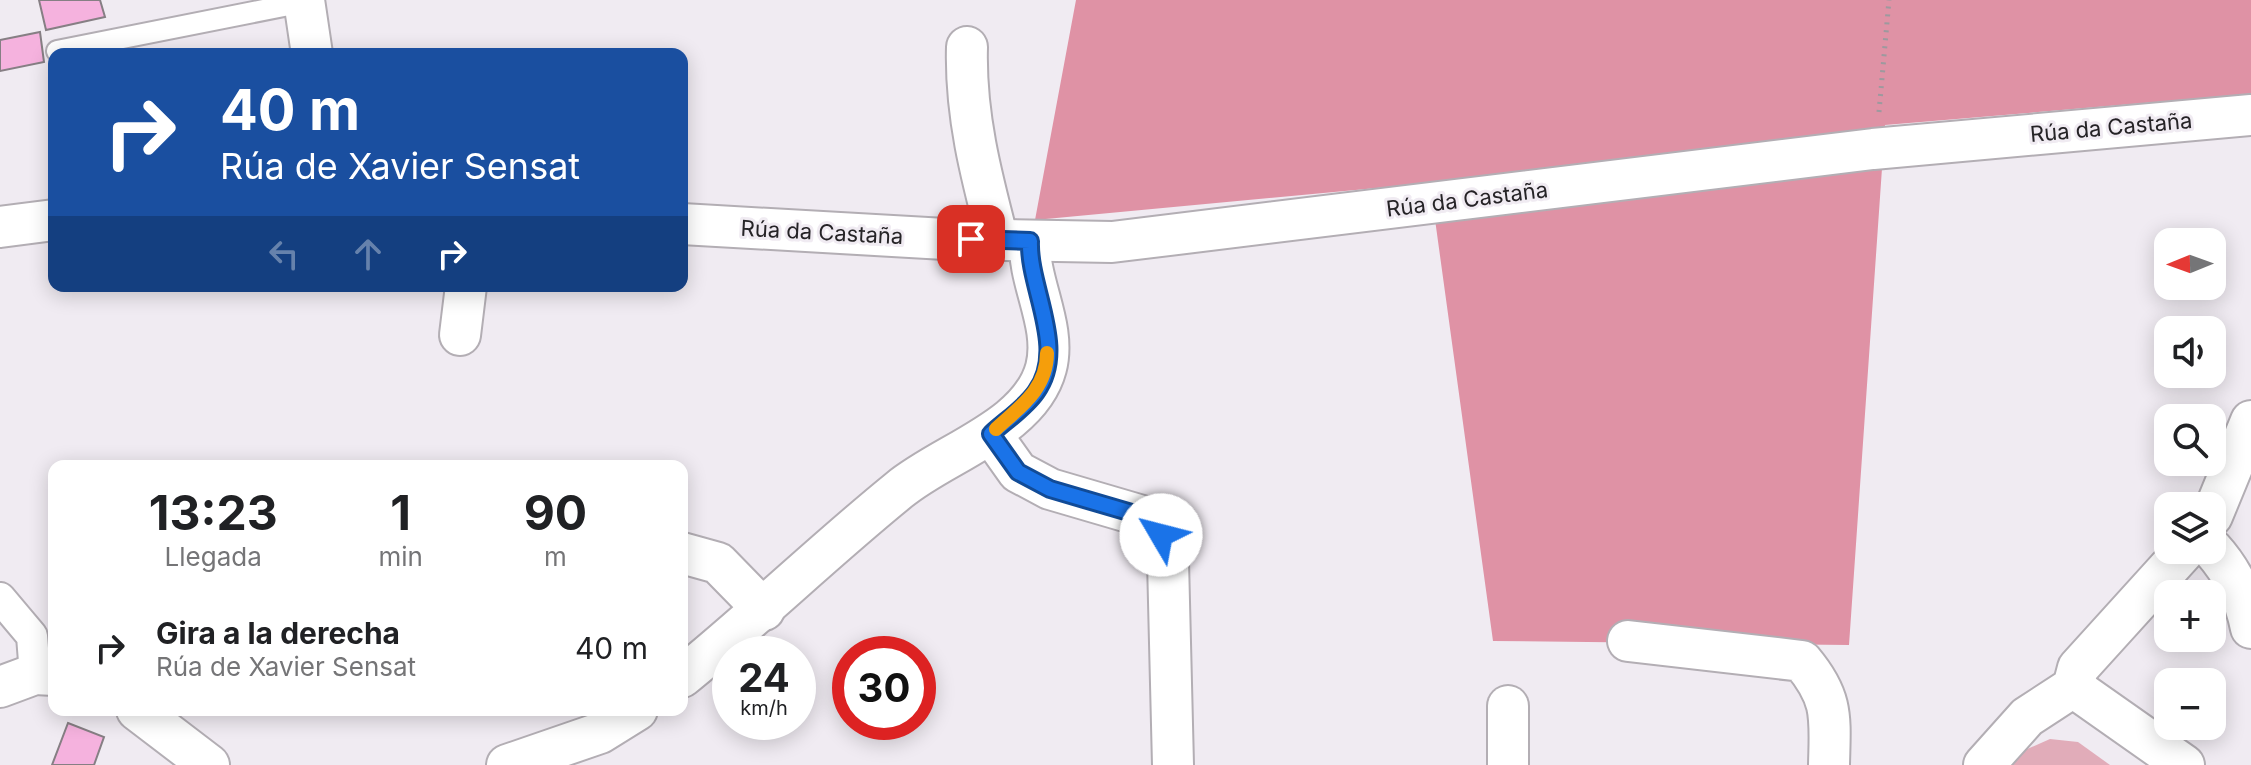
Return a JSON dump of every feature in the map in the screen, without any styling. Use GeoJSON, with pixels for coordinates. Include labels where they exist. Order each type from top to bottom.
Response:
{"type":"FeatureCollection","features":[{"type":"Feature","properties":{"kind":"street"},"geometry":{"type":"LineString","coordinates":[[306,1],[311,48]]}},
{"type":"Feature","properties":{"kind":"street"},"geometry":{"type":"LineString","coordinates":[[688,672],[764,610],[902,487],[991,434],[1037,391],[1047,366],[1047,337],[1014,241],[972,140],[966,82],[967,47]]}},
{"type":"Feature","properties":{"kind":"street","name":"Rúa da Castaña"},"geometry":{"type":"LineString","coordinates":[[688,224],[1014,241],[1112,242],[1873,149],[2251,115]]}},
{"type":"Feature","properties":{"kind":"street"},"geometry":{"type":"LineString","coordinates":[[0,227],[48,221]]}},
{"type":"Feature","properties":{"kind":"street"},"geometry":{"type":"LineString","coordinates":[[460,335],[465,292]]}},
{"type":"Feature","properties":{"kind":"street"},"geometry":{"type":"LineString","coordinates":[[2222,492],[2251,421]]}},
{"type":"Feature","properties":{"kind":"street"},"geometry":{"type":"LineString","coordinates":[[991,434],[1018,472],[1050,489],[1149,518],[1161,535],[1168,561],[1173,765]]}},
{"type":"Feature","properties":{"kind":"street"},"geometry":{"type":"LineString","coordinates":[[688,555],[718,563],[764,610]]}},
{"type":"Feature","properties":{"kind":"street"},"geometry":{"type":"LineString","coordinates":[[1984,765],[2027,717],[2073,687],[2078,668],[2172,564]]}},
{"type":"Feature","properties":{"kind":"street"},"geometry":{"type":"LineString","coordinates":[[2226,564],[2247,609],[2251,628]]}},
{"type":"Feature","properties":{"kind":"street"},"geometry":{"type":"LineString","coordinates":[[0,598],[32,636],[30,678]]}},
{"type":"Feature","properties":{"kind":"street"},"geometry":{"type":"LineString","coordinates":[[1628,641],[1802,661],[1822,685],[1830,719],[1829,765]]}},
{"type":"Feature","properties":{"kind":"street"},"geometry":{"type":"LineString","coordinates":[[2073,687],[2184,765]]}},
{"type":"Feature","properties":{"kind":"street"},"geometry":{"type":"LineString","coordinates":[[1508,706],[1508,765]]}},
{"type":"Feature","properties":{"kind":"street"},"geometry":{"type":"LineString","coordinates":[[145,716],[209,765]]}},
{"type":"Feature","properties":{"kind":"street"},"geometry":{"type":"LineString","coordinates":[[507,765],[600,733],[627,716]]}},
{"type":"Feature","properties":{"kind":"lane"},"geometry":{"type":"LineString","coordinates":[[72,48],[306,1]]}},
{"type":"Feature","properties":{"kind":"path"},"geometry":{"type":"LineString","coordinates":[[1873,149],[1889,0]]}},
{"type":"Feature","properties":{"kind":"shaded area"},"geometry":{"type":"Polygon","coordinates":[[[1076,0],[2251,0],[2251,94],[1885,125],[1849,645],[1493,641],[1430,183],[1035,220],[1076,0]]]}},
{"type":"Feature","properties":{"kind":"shaded area"},"geometry":{"type":"Polygon","coordinates":[[[2050,739],[2078,742],[2110,765],[2013,765],[2025,750],[2050,739]]]}},
{"type":"Feature","properties":{"kind":"building"},"geometry":{"type":"Polygon","coordinates":[[[39,0],[100,0],[105,17],[46,30],[39,0]]]}},
{"type":"Feature","properties":{"kind":"building"},"geometry":{"type":"Polygon","coordinates":[[[40,32],[44,62],[0,71],[0,40],[40,32]]]}},
{"type":"Feature","properties":{"kind":"building"},"geometry":{"type":"Polygon","coordinates":[[[68,723],[104,737],[94,765],[52,765],[68,723]]]}},
{"type":"Feature","properties":{"kind":"slow traffic"},"geometry":{"type":"LineString","coordinates":[[996,429],[1037,391],[1047,366],[1047,353]]}},
{"type":"Feature","properties":{"kind":"route"},"geometry":{"type":"LineString","coordinates":[[971,239],[1030,241],[1047,337],[1047,366],[1037,391],[991,434],[1018,472],[1050,489],[1149,518],[1161,535]]}}]}
